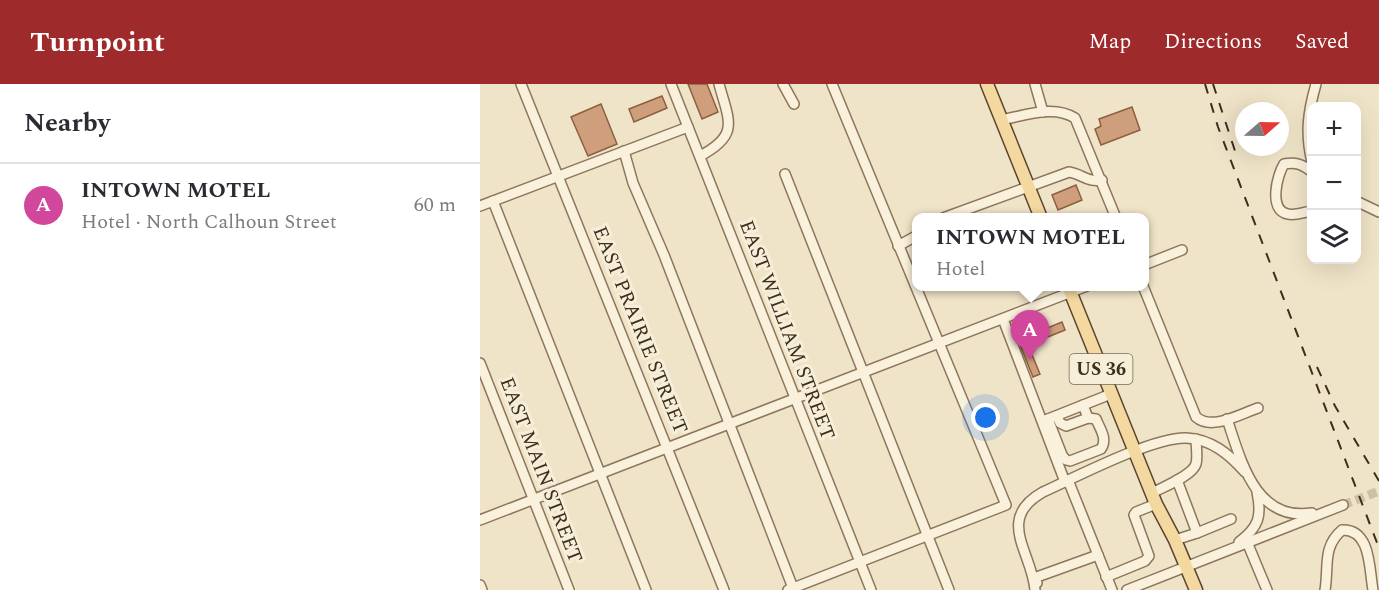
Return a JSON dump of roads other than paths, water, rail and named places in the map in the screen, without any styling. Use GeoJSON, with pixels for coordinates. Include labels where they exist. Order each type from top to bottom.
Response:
{"type":"FeatureCollection","features":[{"type":"Feature","properties":{"kind":"main road"},"geometry":{"type":"LineString","coordinates":[[987,84],[1039,213]]}},
{"type":"Feature","properties":{"kind":"main road","name":"US 36"},"geometry":{"type":"LineString","coordinates":[[1069,291],[1154,499],[1175,540],[1196,590]]}},
{"type":"Feature","properties":{"kind":"street","name":"EAST PRAIRIE STREET"},"geometry":{"type":"LineString","coordinates":[[521,84],[724,590]]}},
{"type":"Feature","properties":{"kind":"street","name":"EAST WILLIAM STREET"},"geometry":{"type":"LineString","coordinates":[[671,84],[871,590]]}},
{"type":"Feature","properties":{"kind":"street"},"geometry":{"type":"LineString","coordinates":[[699,156],[714,149],[729,129],[727,108],[719,84]]}},
{"type":"Feature","properties":{"kind":"street"},"geometry":{"type":"LineString","coordinates":[[783,84],[794,104]]}},
{"type":"Feature","properties":{"kind":"street"},"geometry":{"type":"LineString","coordinates":[[832,84],[912,280]]}},
{"type":"Feature","properties":{"kind":"street"},"geometry":{"type":"LineString","coordinates":[[1035,84],[1043,112]]}},
{"type":"Feature","properties":{"kind":"street"},"geometry":{"type":"LineString","coordinates":[[1310,156],[1308,113],[1316,84]]}},
{"type":"Feature","properties":{"kind":"street"},"geometry":{"type":"LineString","coordinates":[[1001,120],[1043,112],[1066,112],[1075,118],[1114,213]]}},
{"type":"Feature","properties":{"kind":"street"},"geometry":{"type":"LineString","coordinates":[[480,206],[688,127]]}},
{"type":"Feature","properties":{"kind":"street"},"geometry":{"type":"LineString","coordinates":[[624,151],[633,183],[649,215],[790,589],[1006,505],[916,291]]}},
{"type":"Feature","properties":{"kind":"street"},"geometry":{"type":"LineString","coordinates":[[1307,168],[1302,164],[1284,164],[1277,178],[1276,190],[1277,204],[1281,211],[1286,214],[1307,211]]}},
{"type":"Feature","properties":{"kind":"street"},"geometry":{"type":"LineString","coordinates":[[956,213],[1069,172],[1076,173],[1088,181],[1102,180]]}},
{"type":"Feature","properties":{"kind":"street"},"geometry":{"type":"LineString","coordinates":[[785,174],[949,590]]}},
{"type":"Feature","properties":{"kind":"street"},"geometry":{"type":"LineString","coordinates":[[493,201],[646,590]]}},
{"type":"Feature","properties":{"kind":"street"},"geometry":{"type":"LineString","coordinates":[[1361,204],[1379,212]]}},
{"type":"Feature","properties":{"kind":"street"},"geometry":{"type":"LineString","coordinates":[[898,246],[912,238]]}},
{"type":"Feature","properties":{"kind":"street"},"geometry":{"type":"LineString","coordinates":[[1149,263],[1182,250]]}},
{"type":"Feature","properties":{"kind":"street"},"geometry":{"type":"LineString","coordinates":[[480,519],[1003,319],[1067,291]]}},
{"type":"Feature","properties":{"kind":"street"},"geometry":{"type":"LineString","coordinates":[[1145,291],[1194,413],[1203,422],[1215,423],[1258,408]]}},
{"type":"Feature","properties":{"kind":"street"},"geometry":{"type":"LineString","coordinates":[[1003,319],[1066,460],[1075,460],[1101,449],[1104,445],[1104,437],[1096,419],[1088,417],[1066,426],[1049,419]]}},
{"type":"Feature","properties":{"kind":"street","name":"EAST MAIN STREET"},"geometry":{"type":"LineString","coordinates":[[480,363],[569,590]]}},
{"type":"Feature","properties":{"kind":"street"},"geometry":{"type":"LineString","coordinates":[[1049,419],[1111,394]]}},
{"type":"Feature","properties":{"kind":"street"},"geometry":{"type":"LineString","coordinates":[[1083,405],[1088,417]]}},
{"type":"Feature","properties":{"kind":"street"},"geometry":{"type":"LineString","coordinates":[[1049,419],[1066,481],[1112,590]]}},
{"type":"Feature","properties":{"kind":"street"},"geometry":{"type":"LineString","coordinates":[[1227,419],[1245,472]]}},
{"type":"Feature","properties":{"kind":"street"},"geometry":{"type":"LineString","coordinates":[[1106,577],[1145,561],[1149,556],[1134,515],[1189,473],[1196,465],[1196,439]]}},
{"type":"Feature","properties":{"kind":"street"},"geometry":{"type":"LineString","coordinates":[[1041,590],[1019,540],[1018,524],[1023,508],[1032,498],[1066,481],[1170,440],[1196,439],[1216,446],[1245,472],[1266,500],[1282,512],[1306,514],[1341,506],[1127,590],[1119,572]]}},
{"type":"Feature","properties":{"kind":"street"},"geometry":{"type":"LineString","coordinates":[[1095,452],[1101,466]]}},
{"type":"Feature","properties":{"kind":"street"},"geometry":{"type":"LineString","coordinates":[[1177,480],[1197,532]]}},
{"type":"Feature","properties":{"kind":"street"},"geometry":{"type":"LineString","coordinates":[[1221,552],[1253,531],[1259,513],[1257,488]]}},
{"type":"Feature","properties":{"kind":"street"},"geometry":{"type":"LineString","coordinates":[[1175,540],[1231,519]]}},
{"type":"Feature","properties":{"kind":"street"},"geometry":{"type":"LineString","coordinates":[[1325,590],[1329,547],[1334,537],[1342,530],[1350,530],[1359,535],[1365,543],[1373,590]]}},
{"type":"Feature","properties":{"kind":"street"},"geometry":{"type":"LineString","coordinates":[[1247,542],[1267,590]]}},
{"type":"Feature","properties":{"kind":"street"},"geometry":{"type":"LineString","coordinates":[[1034,578],[1098,555]]}},
{"type":"Feature","properties":{"kind":"street"},"geometry":{"type":"LineString","coordinates":[[1034,578],[1035,590]]}},
{"type":"Feature","properties":{"kind":"street"},"geometry":{"type":"LineString","coordinates":[[480,585],[482,590]]}},
{"type":"Feature","properties":{"kind":"tunnel"},"geometry":{"type":"LineString","coordinates":[[1343,505],[1379,491]]}},
{"type":"Feature","properties":{"kind":"railway"},"geometry":{"type":"LineString","coordinates":[[1205,84],[1218,127],[1379,548]]}},
{"type":"Feature","properties":{"kind":"railway"},"geometry":{"type":"LineString","coordinates":[[1213,84],[1237,157]]}},
{"type":"Feature","properties":{"kind":"railway"},"geometry":{"type":"LineString","coordinates":[[1317,367],[1335,406],[1379,481]]}},
{"type":"Feature","properties":{"kind":"place","name":"INTOWN MOTEL"},"geometry":{"type":"Point","coordinates":[1030,360]}}]}
